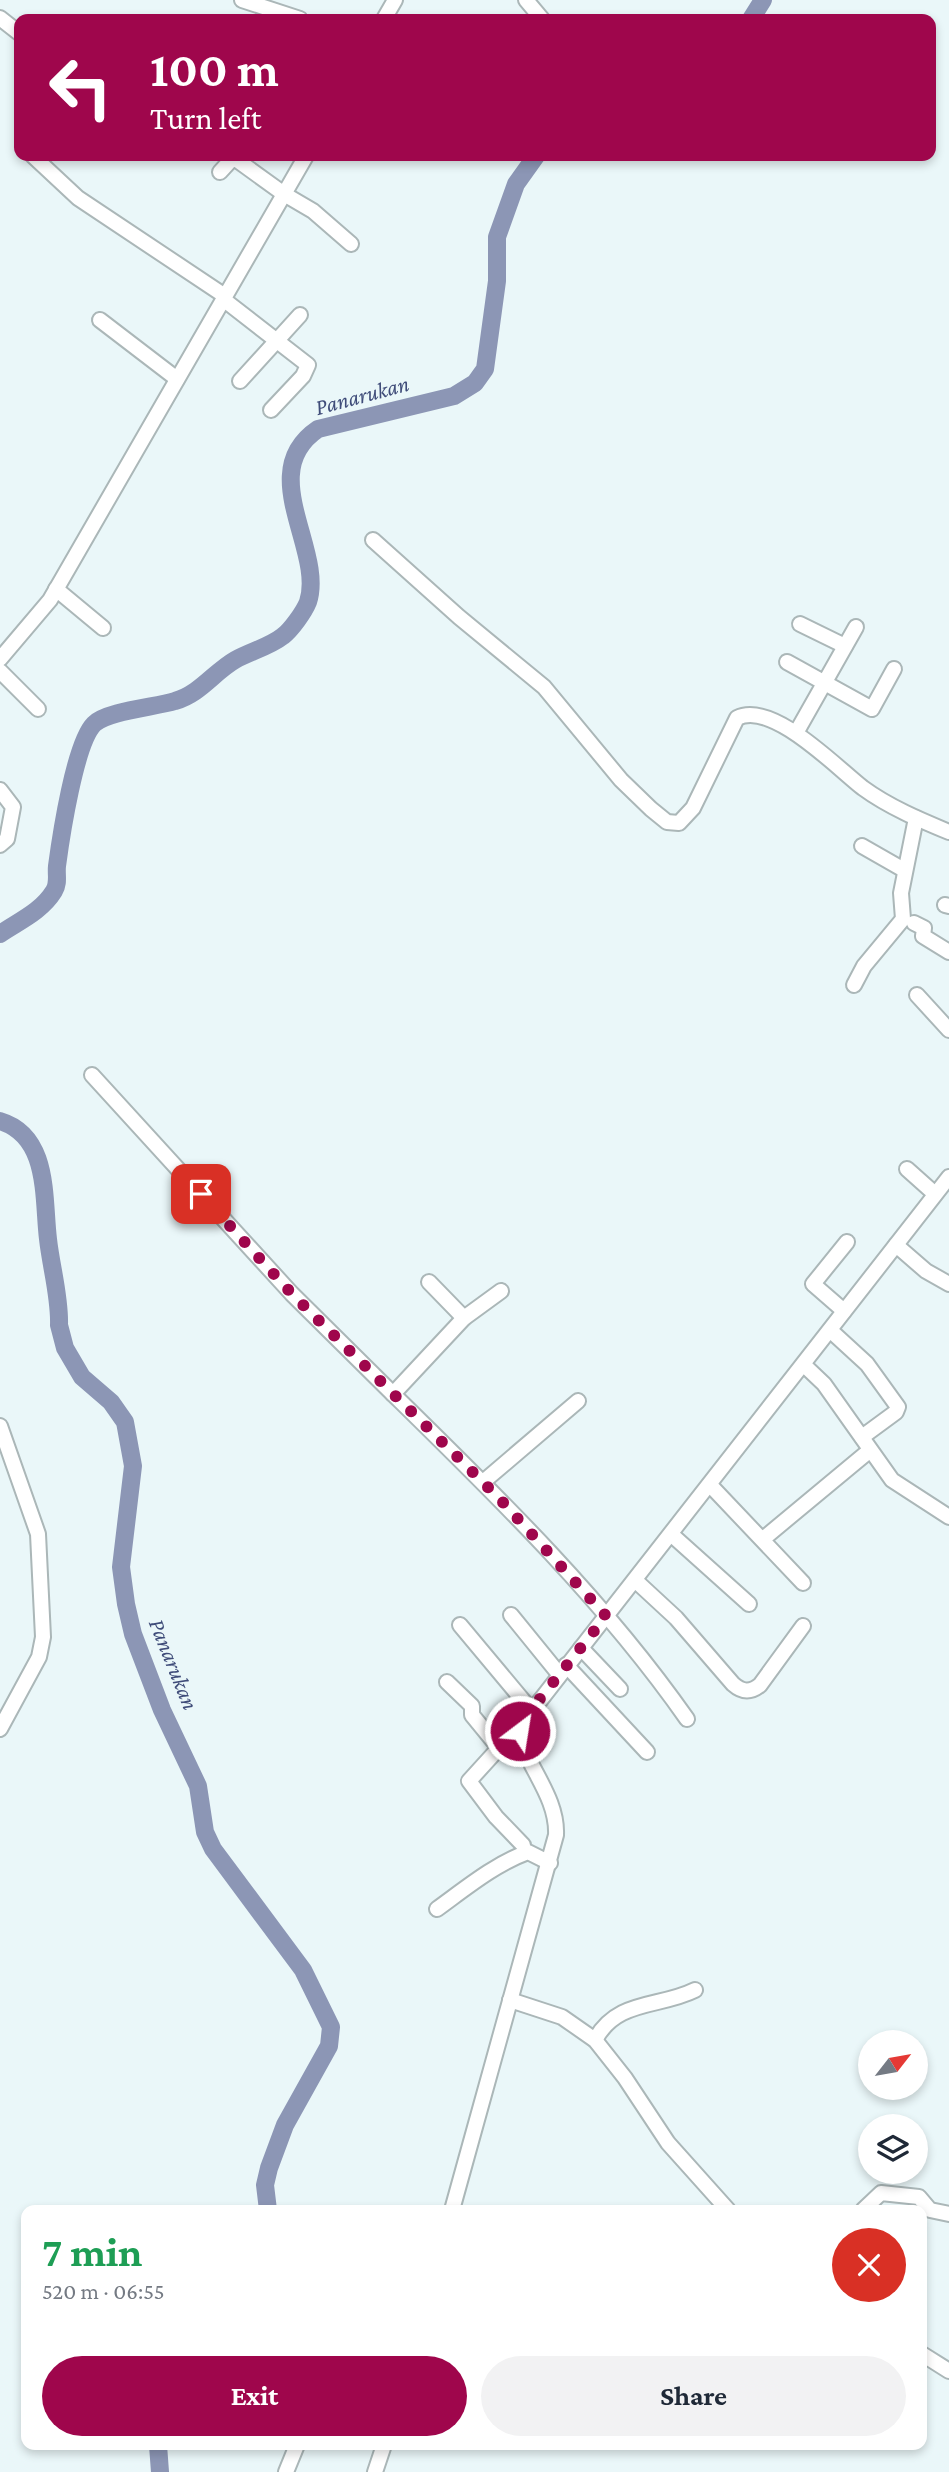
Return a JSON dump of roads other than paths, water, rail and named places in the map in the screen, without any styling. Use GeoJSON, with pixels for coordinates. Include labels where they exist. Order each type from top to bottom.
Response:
{"type":"FeatureCollection","features":[{"type":"Feature","properties":{"kind":"street"},"geometry":{"type":"LineString","coordinates":[[242,0],[285,14]]}},
{"type":"Feature","properties":{"kind":"street"},"geometry":{"type":"LineString","coordinates":[[526,0],[538,14]]}},
{"type":"Feature","properties":{"kind":"street"},"geometry":{"type":"LineString","coordinates":[[0,18],[14,29]]}},
{"type":"Feature","properties":{"kind":"street"},"geometry":{"type":"LineString","coordinates":[[38,161],[78,198],[224,297],[306,363],[308,368],[271,410]]}},
{"type":"Feature","properties":{"kind":"street"},"geometry":{"type":"LineString","coordinates":[[220,172],[230,161]]}},
{"type":"Feature","properties":{"kind":"street"},"geometry":{"type":"LineString","coordinates":[[243,161],[284,194],[313,211],[351,244]]}},
{"type":"Feature","properties":{"kind":"street"},"geometry":{"type":"LineString","coordinates":[[0,659],[56,589],[303,161]]}},
{"type":"Feature","properties":{"kind":"street"},"geometry":{"type":"LineString","coordinates":[[240,381],[300,315]]}},
{"type":"Feature","properties":{"kind":"street"},"geometry":{"type":"LineString","coordinates":[[100,320],[177,379]]}},
{"type":"Feature","properties":{"kind":"street"},"geometry":{"type":"LineString","coordinates":[[373,540],[459,617],[544,687],[621,780],[667,822],[678,823],[693,808],[737,718],[754,714],[796,733],[863,788],[916,818],[949,832]]}},
{"type":"Feature","properties":{"kind":"street"},"geometry":{"type":"LineString","coordinates":[[56,589],[103,628]]}},
{"type":"Feature","properties":{"kind":"street"},"geometry":{"type":"LineString","coordinates":[[800,624],[845,646]]}},
{"type":"Feature","properties":{"kind":"street"},"geometry":{"type":"LineString","coordinates":[[796,733],[856,627]]}},
{"type":"Feature","properties":{"kind":"street"},"geometry":{"type":"LineString","coordinates":[[787,662],[874,708],[894,669]]}},
{"type":"Feature","properties":{"kind":"street"},"geometry":{"type":"LineString","coordinates":[[0,671],[38,709]]}},
{"type":"Feature","properties":{"kind":"street"},"geometry":{"type":"LineString","coordinates":[[0,790],[13,807],[7,839],[0,845]]}},
{"type":"Feature","properties":{"kind":"street"},"geometry":{"type":"LineString","coordinates":[[854,985],[864,966],[903,919],[900,904],[904,870],[916,818]]}},
{"type":"Feature","properties":{"kind":"street"},"geometry":{"type":"LineString","coordinates":[[862,846],[904,870]]}},
{"type":"Feature","properties":{"kind":"street"},"geometry":{"type":"LineString","coordinates":[[914,923],[924,928],[924,937],[949,952]]}},
{"type":"Feature","properties":{"kind":"street"},"geometry":{"type":"LineString","coordinates":[[917,995],[949,1030]]}},
{"type":"Feature","properties":{"kind":"street"},"geometry":{"type":"LineString","coordinates":[[92,1075],[292,1294],[483,1482],[606,1616],[687,1719]]}},
{"type":"Feature","properties":{"kind":"street"},"geometry":{"type":"LineString","coordinates":[[907,1169],[935,1194]]}},
{"type":"Feature","properties":{"kind":"street"},"geometry":{"type":"LineString","coordinates":[[453,2205],[556,1835],[555,1809],[520,1734],[521,1725],[711,1486],[949,1177]]}},
{"type":"Feature","properties":{"kind":"street"},"geometry":{"type":"LineString","coordinates":[[844,1311],[813,1284],[847,1242]]}},
{"type":"Feature","properties":{"kind":"street"},"geometry":{"type":"LineString","coordinates":[[896,1245],[926,1271],[949,1284]]}},
{"type":"Feature","properties":{"kind":"street"},"geometry":{"type":"LineString","coordinates":[[429,1282],[464,1318]]}},
{"type":"Feature","properties":{"kind":"street"},"geometry":{"type":"LineString","coordinates":[[393,1394],[464,1318],[501,1291]]}},
{"type":"Feature","properties":{"kind":"street"},"geometry":{"type":"LineString","coordinates":[[831,1331],[867,1364],[898,1408],[862,1437]]}},
{"type":"Feature","properties":{"kind":"street"},"geometry":{"type":"LineString","coordinates":[[804,1365],[824,1384],[892,1480],[949,1517]]}},
{"type":"Feature","properties":{"kind":"street"},"geometry":{"type":"LineString","coordinates":[[483,1482],[578,1401]]}},
{"type":"Feature","properties":{"kind":"street"},"geometry":{"type":"LineString","coordinates":[[0,1426],[38,1534],[43,1637],[39,1657],[0,1729]]}},
{"type":"Feature","properties":{"kind":"street"},"geometry":{"type":"LineString","coordinates":[[763,1539],[869,1451]]}},
{"type":"Feature","properties":{"kind":"street"},"geometry":{"type":"LineString","coordinates":[[711,1486],[803,1583]]}},
{"type":"Feature","properties":{"kind":"street"},"geometry":{"type":"LineString","coordinates":[[672,1535],[749,1604]]}},
{"type":"Feature","properties":{"kind":"street"},"geometry":{"type":"LineString","coordinates":[[636,1581],[676,1618],[733,1684],[744,1691],[752,1691],[760,1685],[803,1626]]}},
{"type":"Feature","properties":{"kind":"street"},"geometry":{"type":"LineString","coordinates":[[511,1615],[647,1752]]}},
{"type":"Feature","properties":{"kind":"street"},"geometry":{"type":"LineString","coordinates":[[460,1625],[531,1710]]}},
{"type":"Feature","properties":{"kind":"street"},"geometry":{"type":"LineString","coordinates":[[581,1647],[620,1689]]}},
{"type":"Feature","properties":{"kind":"street"},"geometry":{"type":"LineString","coordinates":[[447,1682],[472,1706],[472,1715],[499,1748]]}},
{"type":"Feature","properties":{"kind":"street"},"geometry":{"type":"LineString","coordinates":[[520,1734],[499,1748],[469,1781],[496,1817],[523,1845]]}},
{"type":"Feature","properties":{"kind":"street"},"geometry":{"type":"LineString","coordinates":[[437,1909],[490,1871],[519,1855],[528,1852],[550,1863]]}},
{"type":"Feature","properties":{"kind":"street"},"geometry":{"type":"LineString","coordinates":[[596,2040],[606,2022],[621,2012],[643,2004],[668,2001],[695,1990]]}},
{"type":"Feature","properties":{"kind":"street"},"geometry":{"type":"LineString","coordinates":[[510,2000],[562,2017],[596,2040],[677,2155],[723,2205]]}},
{"type":"Feature","properties":{"kind":"street"},"geometry":{"type":"LineString","coordinates":[[868,2205],[881,2193],[919,2197],[926,2205]]}},
{"type":"Feature","properties":{"kind":"street"},"geometry":{"type":"LineString","coordinates":[[927,2206],[930,2210],[949,2214]]}},
{"type":"Feature","properties":{"kind":"street"},"geometry":{"type":"LineString","coordinates":[[927,2357],[949,2371]]}},
{"type":"Feature","properties":{"kind":"street"},"geometry":{"type":"LineString","coordinates":[[286,2472],[295,2450]]}},
{"type":"Feature","properties":{"kind":"street"},"geometry":{"type":"LineString","coordinates":[[375,2472],[382,2450]]}},
{"type":"Feature","properties":{"kind":"waterway","name":"Panarukan"},"geometry":{"type":"LineString","coordinates":[[754,14],[763,0]]}},
{"type":"Feature","properties":{"kind":"waterway","name":"Panarukan"},"geometry":{"type":"LineString","coordinates":[[0,934],[36,910],[56,888],[59,852],[75,769],[87,734],[94,724],[109,716],[184,698],[235,660],[283,636],[304,611],[311,581],[291,489],[292,467],[300,447],[318,429],[454,396],[475,383],[485,369],[497,281],[497,237],[516,184],[532,161]]}},
{"type":"Feature","properties":{"kind":"waterway","name":"Panarukan"},"geometry":{"type":"LineString","coordinates":[[0,1121],[16,1129],[28,1140],[41,1171],[59,1325],[65,1348],[82,1377],[111,1402],[125,1422],[133,1466],[121,1567],[126,1604],[133,1634],[162,1710],[198,1786],[205,1832],[213,1849],[303,1970],[331,2027],[329,2046],[285,2125],[269,2168],[265,2185],[267,2205]]}},
{"type":"Feature","properties":{"kind":"waterway","name":"Panarukan"},"geometry":{"type":"LineString","coordinates":[[158,2450],[160,2472]]}}]}
